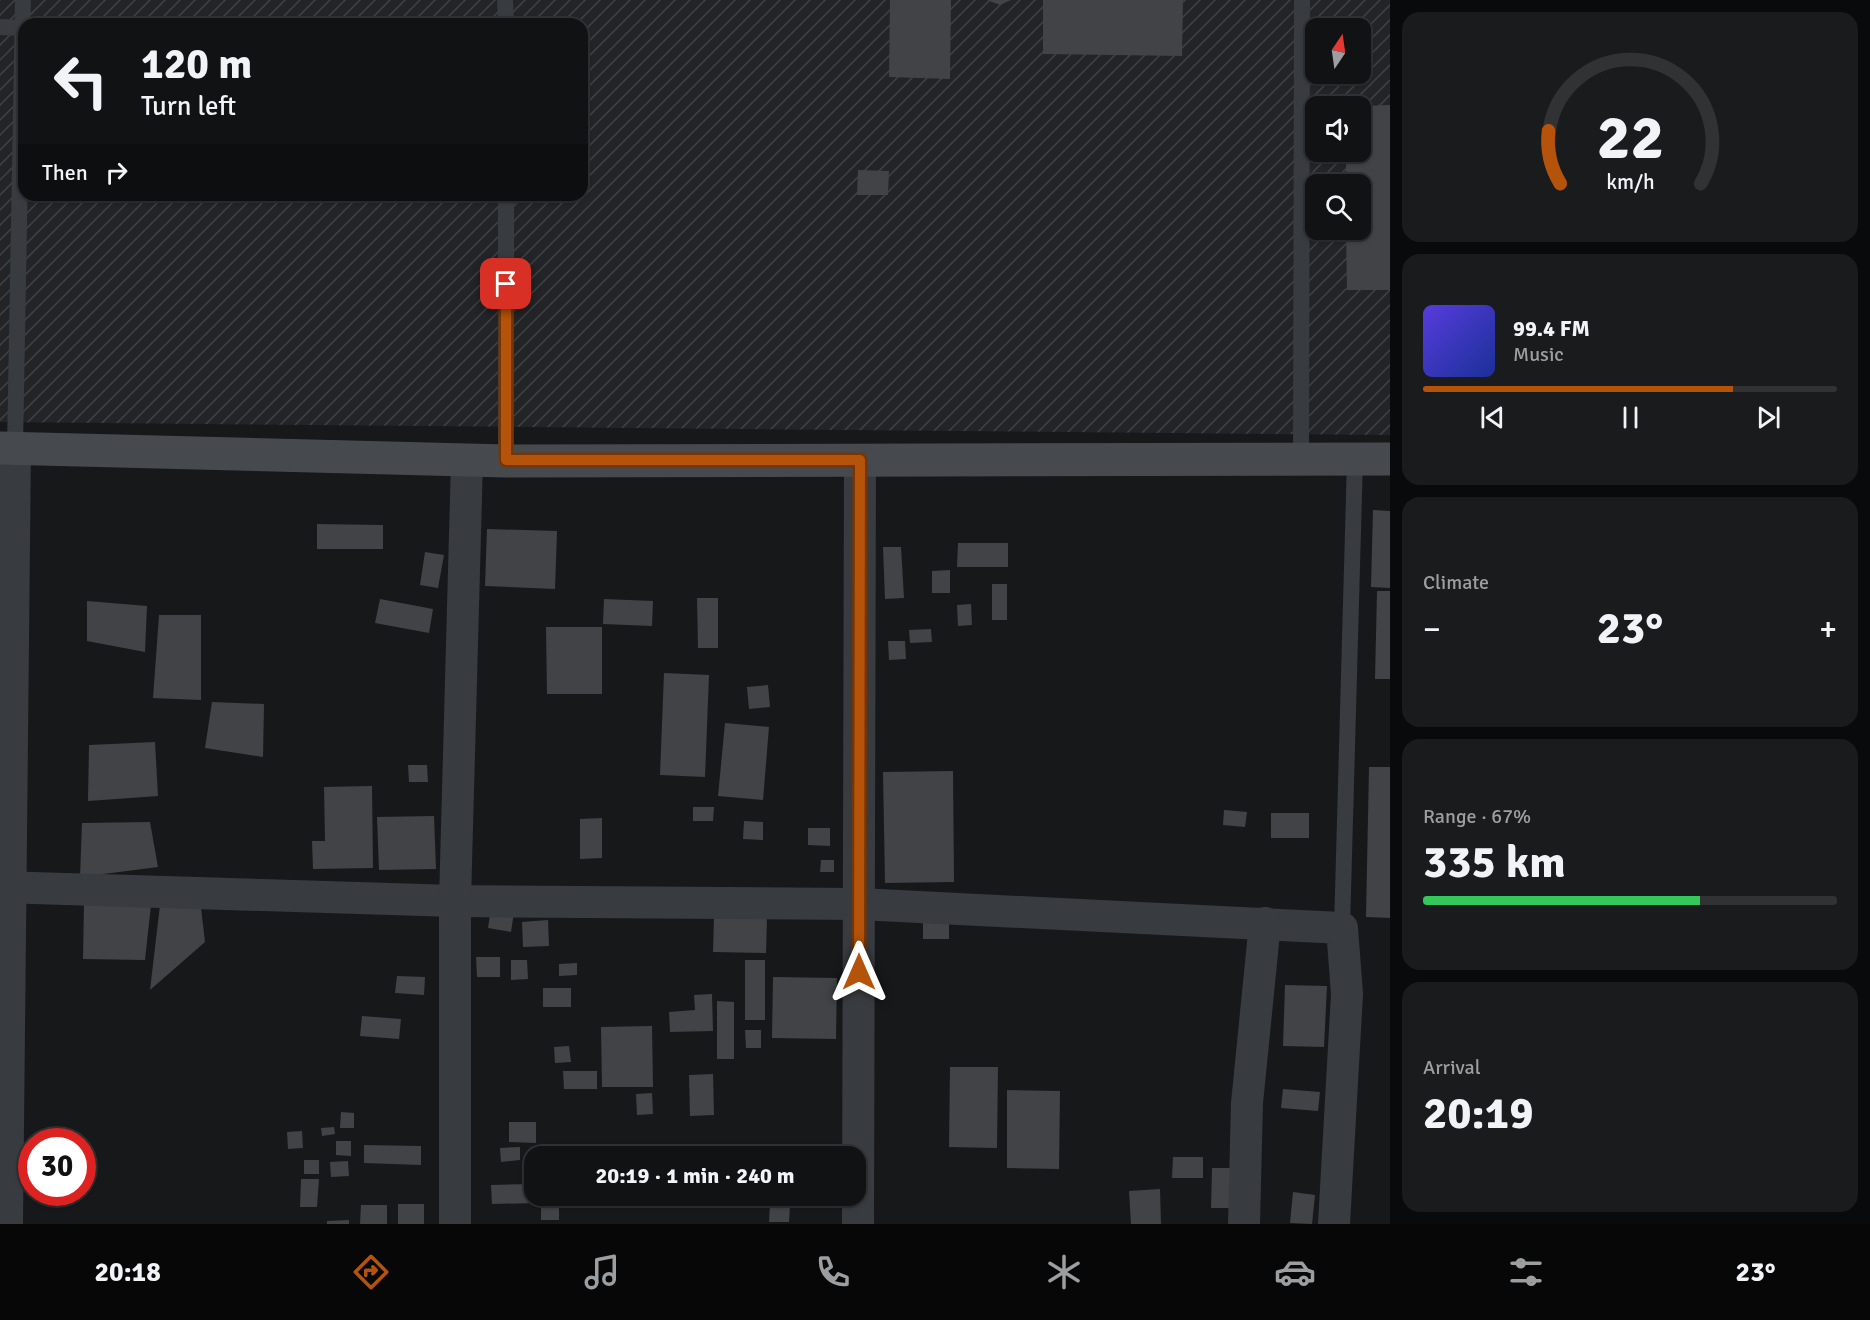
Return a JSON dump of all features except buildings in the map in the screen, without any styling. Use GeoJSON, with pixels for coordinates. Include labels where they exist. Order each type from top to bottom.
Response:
{"type":"FeatureCollection","features":[{"type":"Feature","properties":{"kind":"street"},"geometry":{"type":"LineString","coordinates":[[7,1224],[8,448],[467,460],[1390,459]]}},
{"type":"Feature","properties":{"kind":"street"},"geometry":{"type":"LineString","coordinates":[[455,1224],[455,901],[467,460]]}},
{"type":"Feature","properties":{"kind":"street"},"geometry":{"type":"LineString","coordinates":[[858,1224],[860,460]]}},
{"type":"Feature","properties":{"kind":"street"},"geometry":{"type":"LineString","coordinates":[[6,887],[455,901],[859,904],[1342,928],[1347,994],[1334,1224]]}},
{"type":"Feature","properties":{"kind":"street"},"geometry":{"type":"LineString","coordinates":[[1244,1224],[1247,1103],[1265,923]]}},
{"type":"Feature","properties":{"kind":"lane"},"geometry":{"type":"LineString","coordinates":[[23,0],[23,18]]}},
{"type":"Feature","properties":{"kind":"lane"},"geometry":{"type":"LineString","coordinates":[[506,0],[506,18]]}},
{"type":"Feature","properties":{"kind":"lane"},"geometry":{"type":"LineString","coordinates":[[1301,459],[1302,0]]}},
{"type":"Feature","properties":{"kind":"lane"},"geometry":{"type":"LineString","coordinates":[[0,27],[18,28]]}},
{"type":"Feature","properties":{"kind":"lane"},"geometry":{"type":"LineString","coordinates":[[8,448],[18,168]]}},
{"type":"Feature","properties":{"kind":"lane"},"geometry":{"type":"LineString","coordinates":[[506,201],[506,460]]}},
{"type":"Feature","properties":{"kind":"lane"},"geometry":{"type":"LineString","coordinates":[[1342,928],[1355,459]]}},
{"type":"Feature","properties":{"kind":"shaded area"},"geometry":{"type":"Polygon","coordinates":[[[0,0],[1390,0],[1390,435],[0,422],[0,0]]]}},
{"type":"Feature","properties":{"kind":"route"},"geometry":{"type":"LineString","coordinates":[[506,284],[506,460],[860,460],[859,972]]}}]}
